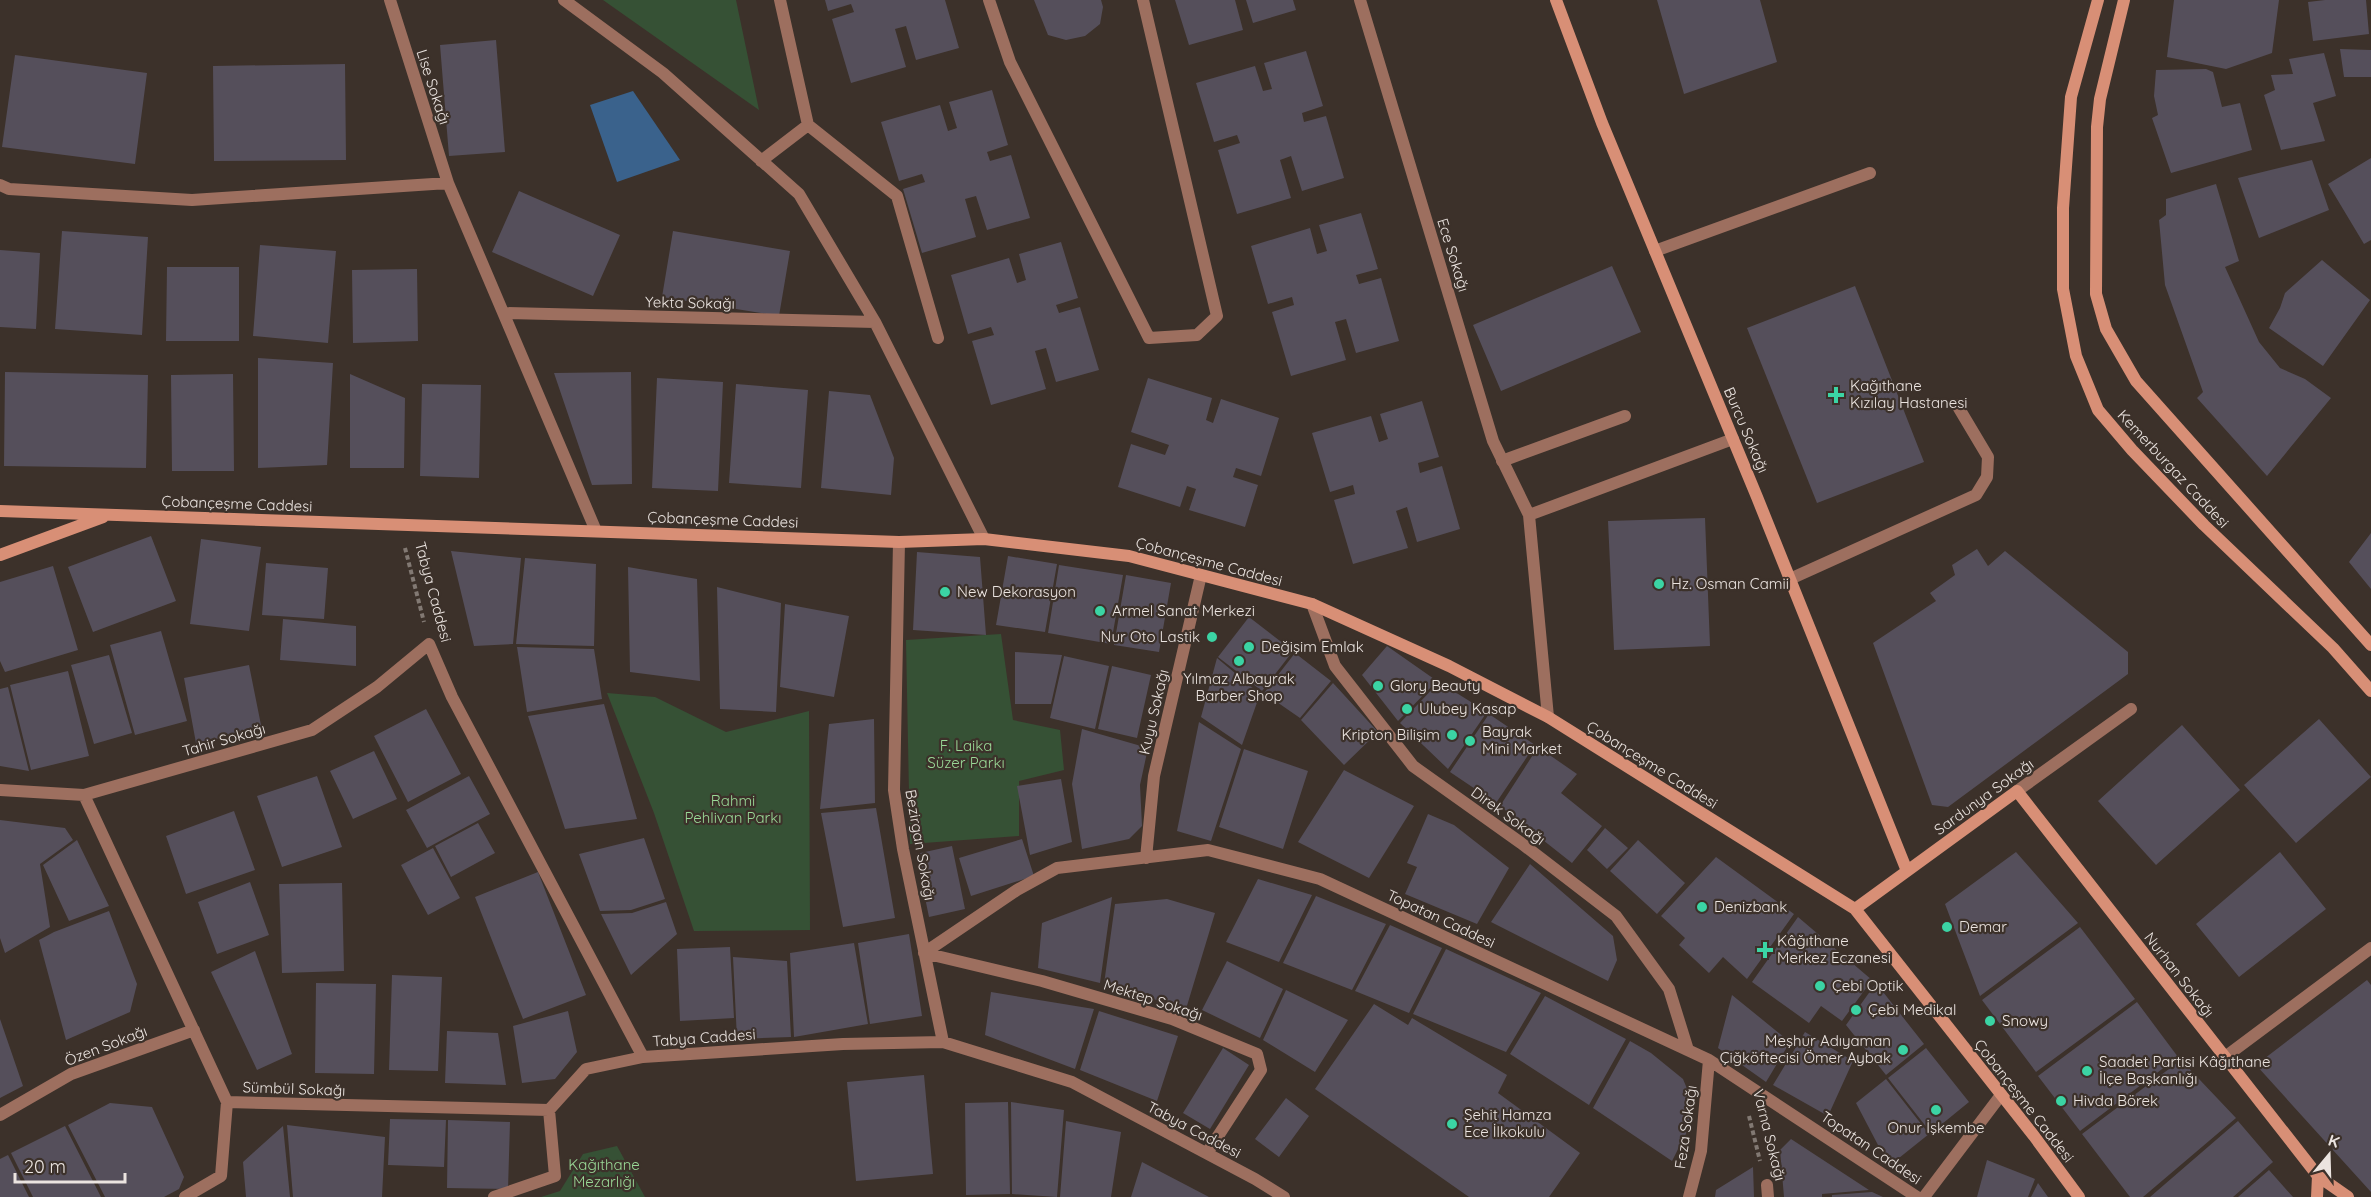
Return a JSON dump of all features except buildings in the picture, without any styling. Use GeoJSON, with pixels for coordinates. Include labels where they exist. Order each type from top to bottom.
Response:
{"type":"FeatureCollection","features":[{"type":"Feature","properties":{"kind":"main road","name":"Burcu Sokağı"},"geometry":{"type":"LineString","coordinates":[[1556,0],[1602,123],[1733,439],[1907,871]]}},
{"type":"Feature","properties":{"kind":"main road","name":"Kemerburgaz Caddesi"},"geometry":{"type":"LineString","coordinates":[[2098,0],[2071,97],[2063,208],[2063,289],[2076,356],[2098,410],[2125,442],[2204,525],[2333,648],[2371,691]]}},
{"type":"Feature","properties":{"kind":"main road","name":"Kemerburgaz Caddesi"},"geometry":{"type":"LineString","coordinates":[[2124,0],[2100,99],[2097,128],[2096,294],[2106,329],[2136,381],[2371,645]]}},
{"type":"Feature","properties":{"kind":"main road","name":"Çobançeşme Caddesi"},"geometry":{"type":"LineString","coordinates":[[0,511],[899,542],[984,539],[1129,556],[1312,604],[1449,666],[1548,717],[1855,909],[2079,1197]]}},
{"type":"Feature","properties":{"kind":"main road","name":"Çobançeşme Caddesi"},"geometry":{"type":"LineString","coordinates":[[0,555],[110,514]]}},
{"type":"Feature","properties":{"kind":"main road","name":"Sardunya Sokağı"},"geometry":{"type":"LineString","coordinates":[[1855,909],[2017,791]]}},
{"type":"Feature","properties":{"kind":"main road","name":"Nurhan Sokağı"},"geometry":{"type":"LineString","coordinates":[[2017,791],[2318,1176],[2348,1197]]}},
{"type":"Feature","properties":{"kind":"main road"},"geometry":{"type":"LineString","coordinates":[[2317,1197],[2318,1176]]}},
{"type":"Feature","properties":{"kind":"street","name":"Lise Sokağı"},"geometry":{"type":"LineString","coordinates":[[390,0],[448,183],[596,531]]}},
{"type":"Feature","properties":{"kind":"street"},"geometry":{"type":"LineString","coordinates":[[564,0],[663,73],[800,194],[875,322],[984,539]]}},
{"type":"Feature","properties":{"kind":"street"},"geometry":{"type":"LineString","coordinates":[[780,0],[808,125],[897,196],[938,338]]}},
{"type":"Feature","properties":{"kind":"street"},"geometry":{"type":"LineString","coordinates":[[989,0],[1010,62],[1149,338],[1197,335],[1217,316],[1143,0]]}},
{"type":"Feature","properties":{"kind":"street","name":"Ece Sokağı"},"geometry":{"type":"LineString","coordinates":[[1360,0],[1493,441],[1528,515],[1548,717]]}},
{"type":"Feature","properties":{"kind":"street"},"geometry":{"type":"LineString","coordinates":[[761,161],[808,125]]}},
{"type":"Feature","properties":{"kind":"street"},"geometry":{"type":"LineString","coordinates":[[1655,251],[1870,173]]}},
{"type":"Feature","properties":{"kind":"street"},"geometry":{"type":"LineString","coordinates":[[0,185],[9,189],[192,200],[448,183]]}},
{"type":"Feature","properties":{"kind":"street","name":"Yekta Sokağı"},"geometry":{"type":"LineString","coordinates":[[504,313],[875,322]]}},
{"type":"Feature","properties":{"kind":"street"},"geometry":{"type":"LineString","coordinates":[[1790,579],[1976,495],[1987,477],[1988,457],[1957,405]]}},
{"type":"Feature","properties":{"kind":"street"},"geometry":{"type":"LineString","coordinates":[[1502,461],[1625,416]]}},
{"type":"Feature","properties":{"kind":"street"},"geometry":{"type":"LineString","coordinates":[[1528,515],[1733,439]]}},
{"type":"Feature","properties":{"kind":"street","name":"Bezirgan Sokağı"},"geometry":{"type":"LineString","coordinates":[[899,542],[894,790],[903,849],[943,1042]]}},
{"type":"Feature","properties":{"kind":"street","name":"Kuyu Sokağı"},"geometry":{"type":"LineString","coordinates":[[1146,858],[1154,776],[1201,575]]}},
{"type":"Feature","properties":{"kind":"street","name":"Direk Sokağı"},"geometry":{"type":"LineString","coordinates":[[1312,604],[1335,666],[1413,766],[1521,843],[1616,916],[1669,989],[1688,1050]]}},
{"type":"Feature","properties":{"kind":"street","name":"Tahir Sokağı"},"geometry":{"type":"LineString","coordinates":[[0,790],[84,795],[312,730],[377,687],[429,644]]}},
{"type":"Feature","properties":{"kind":"street","name":"Tabya Caddesi"},"geometry":{"type":"LineString","coordinates":[[429,644],[452,698],[643,1057],[843,1044],[943,1042],[1072,1082],[1255,1179],[1284,1197]]}},
{"type":"Feature","properties":{"kind":"street","name":"Sardunya Sokağı"},"geometry":{"type":"LineString","coordinates":[[2017,791],[2131,709]]}},
{"type":"Feature","properties":{"kind":"street","name":"Sümbül Sokağı"},"geometry":{"type":"LineString","coordinates":[[84,795],[227,1102],[549,1110]]}},
{"type":"Feature","properties":{"kind":"street","name":"Topatan Caddesi"},"geometry":{"type":"LineString","coordinates":[[924,953],[1017,891],[1057,868],[1208,850],[1320,879],[1709,1060],[1917,1197]]}},
{"type":"Feature","properties":{"kind":"street"},"geometry":{"type":"LineString","coordinates":[[2224,1057],[2371,948]]}},
{"type":"Feature","properties":{"kind":"street","name":"Mektep Sokağı"},"geometry":{"type":"LineString","coordinates":[[924,953],[1042,981],[1161,1016],[1257,1054],[1261,1070],[1207,1153]]}},
{"type":"Feature","properties":{"kind":"street","name":"Özen Sokağı"},"geometry":{"type":"LineString","coordinates":[[0,1115],[71,1074],[194,1030]]}},
{"type":"Feature","properties":{"kind":"street"},"geometry":{"type":"LineString","coordinates":[[494,1197],[555,1176],[549,1110],[586,1068],[643,1057]]}},
{"type":"Feature","properties":{"kind":"street","name":"Feza Sokağı"},"geometry":{"type":"LineString","coordinates":[[1689,1197],[1701,1151],[1709,1060]]}},
{"type":"Feature","properties":{"kind":"street"},"geometry":{"type":"LineString","coordinates":[[1924,1197],[2001,1095]]}},
{"type":"Feature","properties":{"kind":"street"},"geometry":{"type":"LineString","coordinates":[[185,1197],[221,1176],[227,1102]]}},
{"type":"Feature","properties":{"kind":"path","name":"Tabya Caddesi"},"geometry":{"type":"LineString","coordinates":[[399,524],[429,644]]}},
{"type":"Feature","properties":{"kind":"path","name":"Varna Sokağı"},"geometry":{"type":"LineString","coordinates":[[1740,1080],[1767,1191]]}},
{"type":"Feature","properties":{"kind":"green space"},"geometry":{"type":"Polygon","coordinates":[[[603,0],[736,0],[759,110],[603,0]]]}},
{"type":"Feature","properties":{"kind":"green space","name":"F. Laika Süzer Parkı"},"geometry":{"type":"Polygon","coordinates":[[[1001,634],[1013,720],[1060,730],[1064,770],[1019,781],[1019,836],[910,844],[906,640],[1001,634]]]}},
{"type":"Feature","properties":{"kind":"green space","name":"Rahmi Pehlivan Parkı"},"geometry":{"type":"Polygon","coordinates":[[[607,693],[655,697],[726,732],[809,711],[810,930],[694,931],[654,813],[607,693]]]}},
{"type":"Feature","properties":{"kind":"green space","name":"Kağıthane Mezarlığı"},"geometry":{"type":"Polygon","coordinates":[[[617,1146],[645,1197],[541,1197],[560,1191],[583,1154],[617,1146]]]}},
{"type":"Feature","properties":{"kind":"water"},"geometry":{"type":"Polygon","coordinates":[[[633,91],[680,160],[617,182],[590,105],[633,91]]]}},
{"type":"Feature","properties":{"kind":"place","name":"Kağıthane Kızılay Hastanesi"},"geometry":{"type":"Point","coordinates":[1836,395]}},
{"type":"Feature","properties":{"kind":"place","name":"Hz. Osman Camii"},"geometry":{"type":"Point","coordinates":[1659,584]}},
{"type":"Feature","properties":{"kind":"place","name":"New Dekorasyon"},"geometry":{"type":"Point","coordinates":[945,592]}},
{"type":"Feature","properties":{"kind":"place","name":"Armel Sanat Merkezi"},"geometry":{"type":"Point","coordinates":[1100,611]}},
{"type":"Feature","properties":{"kind":"place","name":"Nur Oto Lastik"},"geometry":{"type":"Point","coordinates":[1212,637]}},
{"type":"Feature","properties":{"kind":"place","name":"Değişim Emlak"},"geometry":{"type":"Point","coordinates":[1249,647]}},
{"type":"Feature","properties":{"kind":"place","name":"Yılmaz Albayrak Barber Shop"},"geometry":{"type":"Point","coordinates":[1239,661]}},
{"type":"Feature","properties":{"kind":"place","name":"Glory Beauty"},"geometry":{"type":"Point","coordinates":[1378,686]}},
{"type":"Feature","properties":{"kind":"place","name":"Ulubey Kasap"},"geometry":{"type":"Point","coordinates":[1407,709]}},
{"type":"Feature","properties":{"kind":"place","name":"Kripton Bilişim"},"geometry":{"type":"Point","coordinates":[1452,735]}},
{"type":"Feature","properties":{"kind":"place","name":"Bayrak Mini Market"},"geometry":{"type":"Point","coordinates":[1470,741]}},
{"type":"Feature","properties":{"kind":"place","name":"Denizbank"},"geometry":{"type":"Point","coordinates":[1702,907]}},
{"type":"Feature","properties":{"kind":"place","name":"Demar"},"geometry":{"type":"Point","coordinates":[1947,927]}},
{"type":"Feature","properties":{"kind":"place","name":"Kâğıthane Merkez Eczanesi"},"geometry":{"type":"Point","coordinates":[1765,950]}},
{"type":"Feature","properties":{"kind":"place","name":"Çebi Optik"},"geometry":{"type":"Point","coordinates":[1820,986]}},
{"type":"Feature","properties":{"kind":"place","name":"Çebi Medikal"},"geometry":{"type":"Point","coordinates":[1856,1010]}},
{"type":"Feature","properties":{"kind":"place","name":"Snowy"},"geometry":{"type":"Point","coordinates":[1990,1021]}},
{"type":"Feature","properties":{"kind":"place","name":"Meşhur Adıyaman Çiğköftecisi Ömer Aybak"},"geometry":{"type":"Point","coordinates":[1903,1050]}},
{"type":"Feature","properties":{"kind":"place","name":"Saadet Partisi Kâğıthane İlçe Başkanlığı"},"geometry":{"type":"Point","coordinates":[2087,1071]}},
{"type":"Feature","properties":{"kind":"place","name":"Hivda Börek"},"geometry":{"type":"Point","coordinates":[2061,1101]}},
{"type":"Feature","properties":{"kind":"place","name":"Onur İşkembe"},"geometry":{"type":"Point","coordinates":[1936,1110]}},
{"type":"Feature","properties":{"kind":"place","name":"Şehit Hamza Ece İlkokulu"},"geometry":{"type":"Point","coordinates":[1452,1124]}}]}
